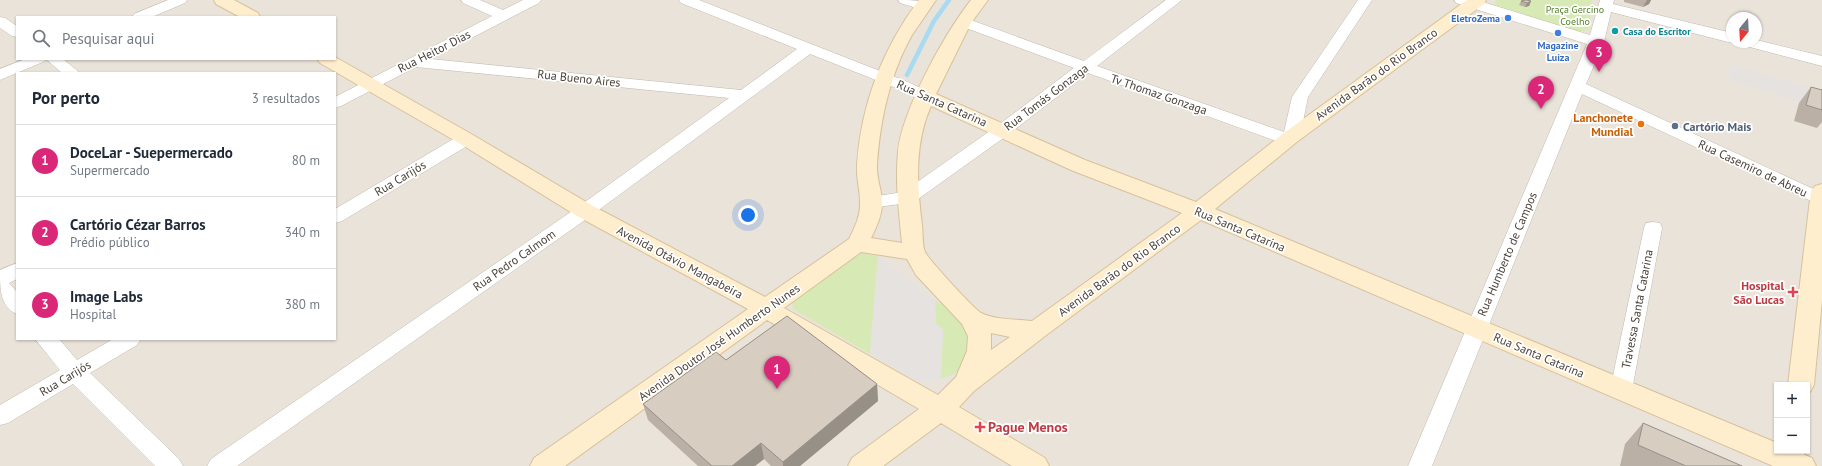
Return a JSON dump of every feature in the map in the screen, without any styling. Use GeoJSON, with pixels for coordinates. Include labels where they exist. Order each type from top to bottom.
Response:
{"type":"FeatureCollection","features":[{"type":"Feature","properties":{"kind":"main road"},"geometry":{"type":"LineString","coordinates":[[222,0],[250,16]]}},
{"type":"Feature","properties":{"kind":"main road"},"geometry":{"type":"LineString","coordinates":[[965,384],[974,365],[980,336],[972,319],[924,269],[914,253],[908,198],[908,151],[914,122],[925,96],[963,22],[980,0]]}},
{"type":"Feature","properties":{"kind":"main road","name":"Avenida Barão do Rio Branco"},"geometry":{"type":"LineString","coordinates":[[862,466],[941,408],[965,384],[1036,330],[1200,211],[1289,138],[1471,1]]}},
{"type":"Feature","properties":{"kind":"main road"},"geometry":{"type":"LineString","coordinates":[[914,253],[858,244],[867,222],[871,202],[867,165],[872,129],[883,78],[903,37],[925,3]]}},
{"type":"Feature","properties":{"kind":"main road","name":"Avenida Otávio Mangabeira"},"geometry":{"type":"LineString","coordinates":[[328,60],[466,139],[585,211],[767,309],[941,408],[1035,466]]}},
{"type":"Feature","properties":{"kind":"main road","name":"Rua Santa Catarina"},"geometry":{"type":"LineString","coordinates":[[925,96],[1078,165],[1200,211],[1621,390],[1795,461]]}},
{"type":"Feature","properties":{"kind":"main road"},"geometry":{"type":"LineString","coordinates":[[1801,382],[1822,197]]}},
{"type":"Feature","properties":{"kind":"main road","name":"Avenida Doutor José Humberto Nunes"},"geometry":{"type":"LineString","coordinates":[[544,466],[858,244]]}},
{"type":"Feature","properties":{"kind":"main road"},"geometry":{"type":"LineString","coordinates":[[972,319],[1000,327],[1036,330]]}},
{"type":"Feature","properties":{"kind":"street"},"geometry":{"type":"LineString","coordinates":[[141,16],[180,0]]}},
{"type":"Feature","properties":{"kind":"street"},"geometry":{"type":"LineString","coordinates":[[468,0],[503,16]]}},
{"type":"Feature","properties":{"kind":"street","name":"Rua Heitor Dias"},"geometry":{"type":"LineString","coordinates":[[336,102],[534,0]]}},
{"type":"Feature","properties":{"kind":"street","name":"Rua Santa Catarina"},"geometry":{"type":"LineString","coordinates":[[686,0],[925,96]]}},
{"type":"Feature","properties":{"kind":"street"},"geometry":{"type":"LineString","coordinates":[[905,0],[925,3]]}},
{"type":"Feature","properties":{"kind":"street","name":"Rua Tomás Gonzaga"},"geometry":{"type":"LineString","coordinates":[[871,202],[908,198],[1003,130],[1175,0]]}},
{"type":"Feature","properties":{"kind":"street"},"geometry":{"type":"LineString","coordinates":[[1289,138],[1300,97],[1365,0]]}},
{"type":"Feature","properties":{"kind":"street"},"geometry":{"type":"LineString","coordinates":[[1471,1],[1596,42],[1606,3],[1726,36]]}},
{"type":"Feature","properties":{"kind":"street"},"geometry":{"type":"LineString","coordinates":[[0,21],[16,32]]}},
{"type":"Feature","properties":{"kind":"street","name":"Tv Thomaz Gonzaga"},"geometry":{"type":"LineString","coordinates":[[963,22],[1085,67],[1289,138]]}},
{"type":"Feature","properties":{"kind":"street","name":"Rua Humberto de Campos"},"geometry":{"type":"LineString","coordinates":[[1420,466],[1596,42]]}},
{"type":"Feature","properties":{"kind":"street"},"geometry":{"type":"LineString","coordinates":[[1762,46],[1822,61]]}},
{"type":"Feature","properties":{"kind":"street","name":"Rua Pedro Calmom"},"geometry":{"type":"LineString","coordinates":[[218,466],[585,211],[746,95],[807,49]]}},
{"type":"Feature","properties":{"kind":"street"},"geometry":{"type":"LineString","coordinates":[[0,75],[36,60]]}},
{"type":"Feature","properties":{"kind":"street"},"geometry":{"type":"LineString","coordinates":[[54,60],[71,72]]}},
{"type":"Feature","properties":{"kind":"street","name":"Rua Bueno Aires"},"geometry":{"type":"LineString","coordinates":[[413,62],[746,95]]}},
{"type":"Feature","properties":{"kind":"street","name":"Rua Casemiro de Abreu"},"geometry":{"type":"LineString","coordinates":[[1577,86],[1822,197]]}},
{"type":"Feature","properties":{"kind":"street","name":"Rua Carijós"},"geometry":{"type":"LineString","coordinates":[[336,216],[466,139]]}},
{"type":"Feature","properties":{"kind":"street","name":"Travessa Santa Catarina"},"geometry":{"type":"LineString","coordinates":[[1621,390],[1652,228]]}},
{"type":"Feature","properties":{"kind":"street"},"geometry":{"type":"LineString","coordinates":[[0,279],[16,271]]}},
{"type":"Feature","properties":{"kind":"street"},"geometry":{"type":"LineString","coordinates":[[0,286],[16,305]]}},
{"type":"Feature","properties":{"kind":"street"},"geometry":{"type":"LineString","coordinates":[[47,340],[75,372],[171,466]]}},
{"type":"Feature","properties":{"kind":"street","name":"Rua Carijós"},"geometry":{"type":"LineString","coordinates":[[0,416],[128,340]]}},
{"type":"Feature","properties":{"kind":"shaded area"},"geometry":{"type":"Polygon","coordinates":[[[0,0],[1822,0],[1822,466],[0,466],[0,0]]]}},
{"type":"Feature","properties":{"kind":"shaded area"},"geometry":{"type":"Polygon","coordinates":[[[1730,65],[1813,88],[1809,105],[1730,80],[1730,65]]]}},
{"type":"Feature","properties":{"kind":"shaded area"},"geometry":{"type":"Polygon","coordinates":[[[878,256],[935,300],[936,324],[943,330],[941,379],[931,381],[916,380],[870,354],[878,256]]]}},
{"type":"Feature","properties":{"kind":"green space","name":"Praça Gercino Coelho"},"geometry":{"type":"Polygon","coordinates":[[[1496,0],[1592,0],[1589,29],[1575,31],[1499,8],[1495,4],[1496,0]]]}},
{"type":"Feature","properties":{"kind":"green space"},"geometry":{"type":"Polygon","coordinates":[[[858,251],[878,256],[870,354],[793,309],[792,302],[858,251]]]}},
{"type":"Feature","properties":{"kind":"green space"},"geometry":{"type":"Polygon","coordinates":[[[935,300],[973,326],[969,364],[952,375],[941,379],[943,330],[936,324],[935,300]]]}},
{"type":"Feature","properties":{"kind":"building"},"geometry":{"type":"Polygon","coordinates":[[[1521,1],[1531,1],[1527,3],[1521,1]]]}},
{"type":"Feature","properties":{"kind":"building"},"geometry":{"type":"Polygon","coordinates":[[[1811,87],[1822,90],[1822,110],[1806,105],[1811,87]]]}},
{"type":"Feature","properties":{"kind":"building"},"geometry":{"type":"Polygon","coordinates":[[[787,316],[877,384],[783,462],[761,443],[732,466],[712,466],[643,404],[716,352],[726,360],[787,316]]]}},
{"type":"Feature","properties":{"kind":"building"},"geometry":{"type":"Polygon","coordinates":[[[1643,423],[1742,466],[1686,466],[1638,445],[1643,423]]]}},
{"type":"Feature","properties":{"kind":"waterway"},"geometry":{"type":"LineString","coordinates":[[907,75],[934,21],[949,0]]}},
{"type":"Feature","properties":{"kind":"place","name":"EletroZema"},"geometry":{"type":"Point","coordinates":[1508,18]}},
{"type":"Feature","properties":{"kind":"place","name":"Casa do Escritor"},"geometry":{"type":"Point","coordinates":[1615,31]}},
{"type":"Feature","properties":{"kind":"place","name":"Magazine Luiza"},"geometry":{"type":"Point","coordinates":[1558,33]}},
{"type":"Feature","properties":{"kind":"place","name":"Image Labs"},"geometry":{"type":"Point","coordinates":[1599,72]}},
{"type":"Feature","properties":{"kind":"place","name":"Cartório Cézar Barros"},"geometry":{"type":"Point","coordinates":[1541,109]}},
{"type":"Feature","properties":{"kind":"place","name":"Lanchonete Mundial"},"geometry":{"type":"Point","coordinates":[1641,124]}},
{"type":"Feature","properties":{"kind":"place","name":"Cartório Mais"},"geometry":{"type":"Point","coordinates":[1675,126]}},
{"type":"Feature","properties":{"kind":"place","name":"Hospital São Lucas"},"geometry":{"type":"Point","coordinates":[1793,292]}},
{"type":"Feature","properties":{"kind":"place","name":"DoceLar - Suepermercado"},"geometry":{"type":"Point","coordinates":[777,389]}},
{"type":"Feature","properties":{"kind":"place","name":"Pague Menos"},"geometry":{"type":"Point","coordinates":[980,427]}}]}
